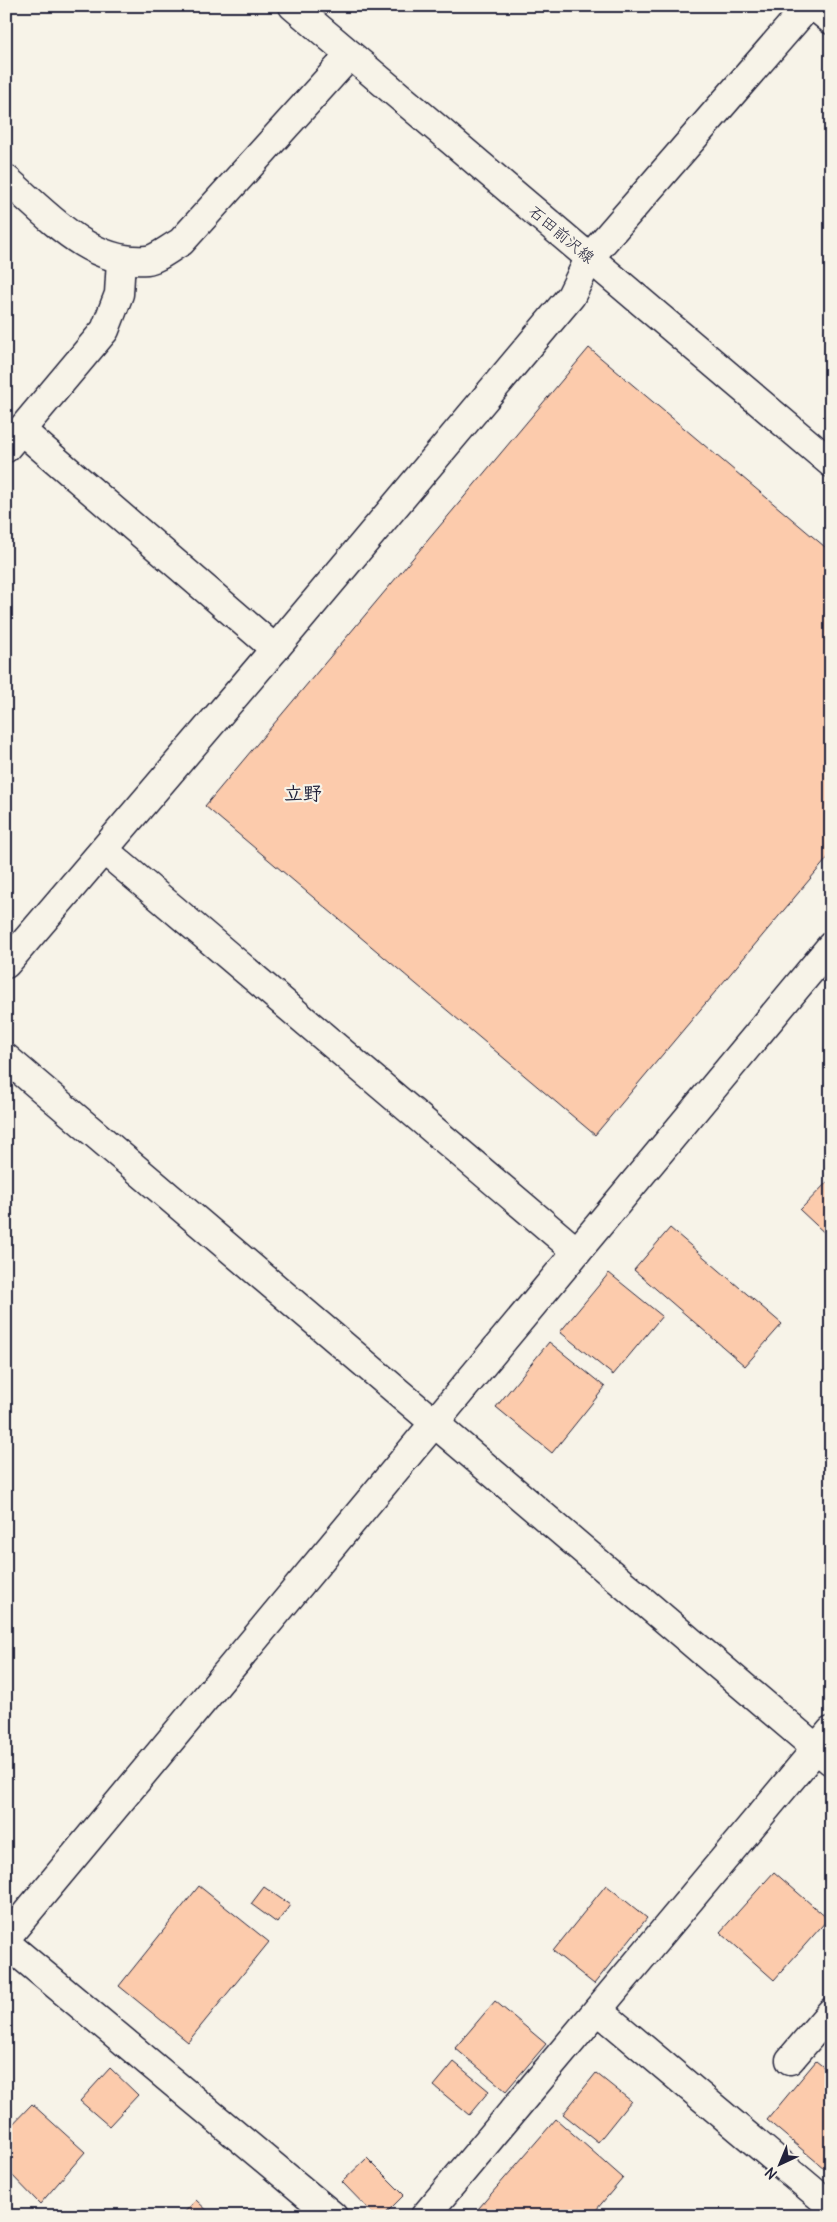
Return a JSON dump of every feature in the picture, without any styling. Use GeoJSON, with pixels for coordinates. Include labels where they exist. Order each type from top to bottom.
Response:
{"type":"FeatureCollection","features":[{"type":"Feature","properties":{"kind":"street","name":"石田前沢線"},"geometry":{"type":"LineString","coordinates":[[293,6],[831,463]]}},
{"type":"Feature","properties":{"kind":"street"},"geometry":{"type":"LineString","coordinates":[[6,964],[275,649],[571,296],[590,258],[808,6]]}},
{"type":"Feature","properties":{"kind":"street"},"geometry":{"type":"LineString","coordinates":[[814,6],[831,20]]}},
{"type":"Feature","properties":{"kind":"street"},"geometry":{"type":"LineString","coordinates":[[6,179],[68,232],[96,252],[121,259],[149,260],[181,242],[350,55]]}},
{"type":"Feature","properties":{"kind":"street"},"geometry":{"type":"LineString","coordinates":[[121,259],[120,294],[105,330],[14,439],[275,649]]}},
{"type":"Feature","properties":{"kind":"street"},"geometry":{"type":"LineString","coordinates":[[104,850],[576,1251]]}},
{"type":"Feature","properties":{"kind":"street"},"geometry":{"type":"LineString","coordinates":[[6,1938],[831,946]]}},
{"type":"Feature","properties":{"kind":"street"},"geometry":{"type":"LineString","coordinates":[[6,1058],[434,1423],[826,1746],[598,2010],[425,2216]]}},
{"type":"Feature","properties":{"kind":"street"},"geometry":{"type":"LineString","coordinates":[[6,1943],[333,2216]]}},
{"type":"Feature","properties":{"kind":"street"},"geometry":{"type":"LineString","coordinates":[[598,2010],[831,2206]]}},
{"type":"Feature","properties":{"kind":"street"},"geometry":{"type":"LineString","coordinates":[[790,2060],[831,2012]]}},
{"type":"Feature","properties":{"kind":"building"},"geometry":{"type":"Polygon","coordinates":[[[589,348],[831,552],[831,854],[595,1135],[205,806],[589,348]]]}},
{"type":"Feature","properties":{"kind":"building"},"geometry":{"type":"Polygon","coordinates":[[[829,1180],[831,1182],[831,1239],[800,1210],[829,1180]]]}},
{"type":"Feature","properties":{"kind":"building"},"geometry":{"type":"Polygon","coordinates":[[[670,1228],[782,1324],[745,1366],[634,1270],[670,1228]]]}},
{"type":"Feature","properties":{"kind":"building"},"geometry":{"type":"Polygon","coordinates":[[[609,1273],[662,1316],[613,1375],[560,1332],[609,1273]]]}},
{"type":"Feature","properties":{"kind":"building"},"geometry":{"type":"Polygon","coordinates":[[[549,1342],[605,1387],[552,1453],[496,1407],[549,1342]]]}},
{"type":"Feature","properties":{"kind":"building"},"geometry":{"type":"Polygon","coordinates":[[[774,1872],[828,1919],[774,1980],[720,1932],[774,1872]]]}},
{"type":"Feature","properties":{"kind":"building"},"geometry":{"type":"Polygon","coordinates":[[[606,1885],[647,1918],[594,1984],[553,1951],[606,1885]]]}},
{"type":"Feature","properties":{"kind":"building"},"geometry":{"type":"Polygon","coordinates":[[[199,1886],[269,1942],[188,2042],[119,1986],[199,1886]]]}},
{"type":"Feature","properties":{"kind":"building"},"geometry":{"type":"Polygon","coordinates":[[[264,1887],[290,1905],[277,1923],[251,1904],[264,1887]]]}},
{"type":"Feature","properties":{"kind":"building"},"geometry":{"type":"Polygon","coordinates":[[[495,2001],[546,2044],[506,2091],[455,2048],[495,2001]]]}},
{"type":"Feature","properties":{"kind":"building"},"geometry":{"type":"Polygon","coordinates":[[[816,2061],[831,2073],[831,2174],[767,2120],[816,2061]]]}},
{"type":"Feature","properties":{"kind":"building"},"geometry":{"type":"Polygon","coordinates":[[[454,2062],[489,2091],[469,2115],[434,2086],[454,2062]]]}},
{"type":"Feature","properties":{"kind":"building"},"geometry":{"type":"Polygon","coordinates":[[[110,2068],[138,2095],[109,2126],[80,2101],[110,2068]]]}},
{"type":"Feature","properties":{"kind":"building"},"geometry":{"type":"Polygon","coordinates":[[[596,2073],[631,2101],[598,2142],[563,2114],[596,2073]]]}},
{"type":"Feature","properties":{"kind":"building"},"geometry":{"type":"Polygon","coordinates":[[[32,2104],[85,2152],[40,2204],[6,2169],[6,2131],[32,2104]]]}},
{"type":"Feature","properties":{"kind":"building"},"geometry":{"type":"Polygon","coordinates":[[[556,2119],[623,2178],[591,2216],[472,2216],[556,2119]]]}},
{"type":"Feature","properties":{"kind":"building"},"geometry":{"type":"Polygon","coordinates":[[[367,2158],[404,2195],[383,2216],[375,2216],[342,2182],[367,2158]]]}},
{"type":"Feature","properties":{"kind":"building"},"geometry":{"type":"Polygon","coordinates":[[[196,2200],[213,2216],[181,2216],[196,2200]]]}},
{"type":"Feature","properties":{"kind":"district","name":"立野"},"geometry":{"type":"Point","coordinates":[303,793]}}]}
